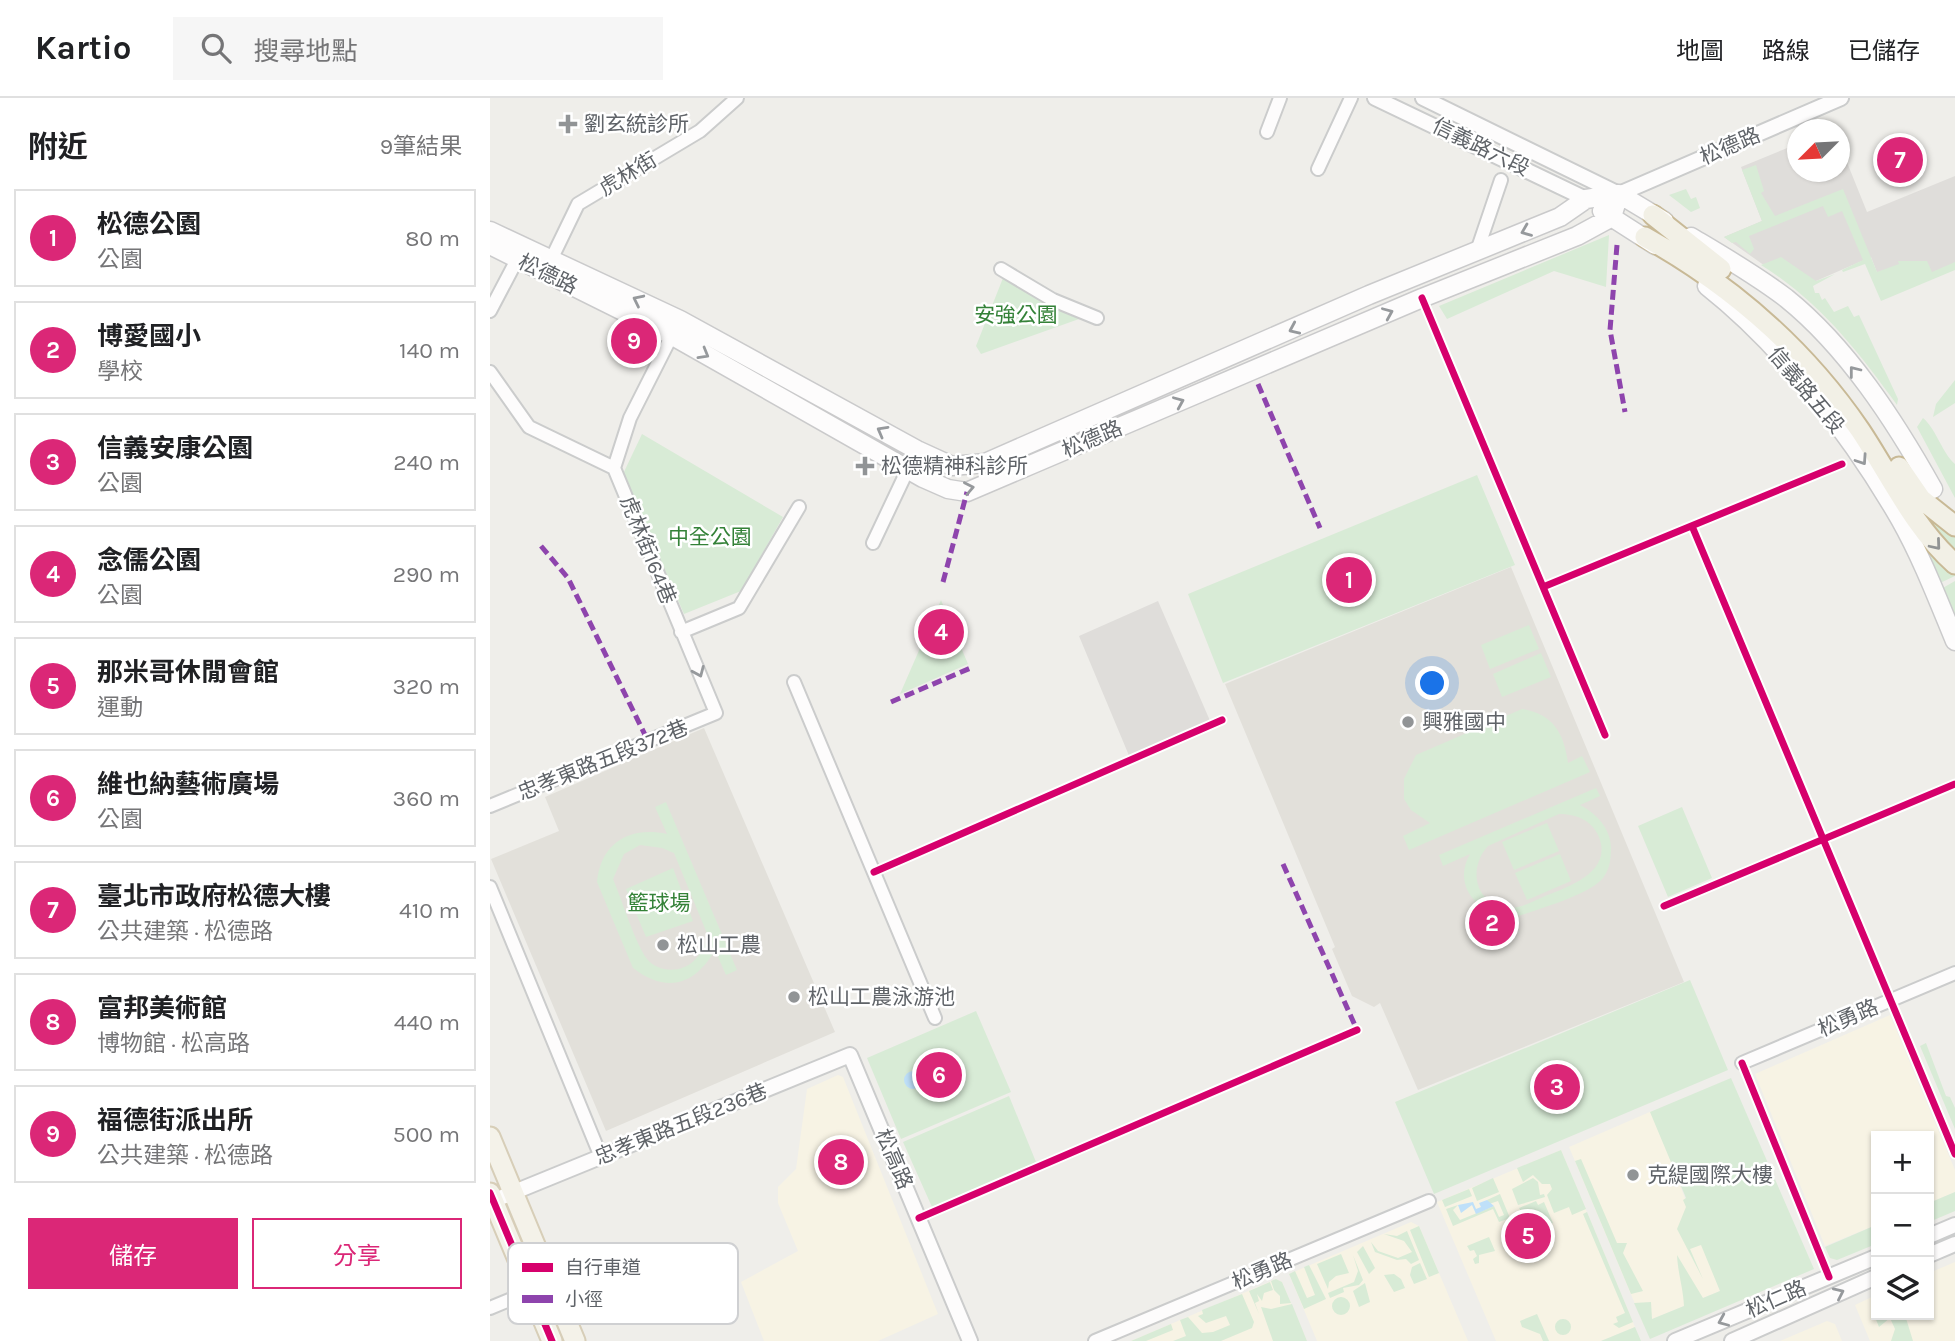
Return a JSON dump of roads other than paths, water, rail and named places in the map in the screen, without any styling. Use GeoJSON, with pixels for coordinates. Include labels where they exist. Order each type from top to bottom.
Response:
{"type":"FeatureCollection","features":[{"type":"Feature","properties":{"kind":"highway"},"geometry":{"type":"LineString","coordinates":[[1653,215],[1796,332],[1866,417],[1921,499],[1955,526]]}},
{"type":"Feature","properties":{"kind":"highway"},"geometry":{"type":"LineString","coordinates":[[1645,237],[1697,266],[1786,341],[1845,408],[1930,538],[1955,564]]}},
{"type":"Feature","properties":{"kind":"main road","name":"松德路"},"geometry":{"type":"LineString","coordinates":[[490,246],[520,253],[548,265],[952,466],[985,463],[1560,217],[1586,199],[1619,194]]}},
{"type":"Feature","properties":{"kind":"main road"},"geometry":{"type":"LineString","coordinates":[[1612,217],[1619,194],[1747,270],[1819,328],[1890,418],[1933,489]]}},
{"type":"Feature","properties":{"kind":"main road","name":"信義路五段"},"geometry":{"type":"LineString","coordinates":[[1586,199],[1645,237],[1722,298],[1833,416],[1901,521],[1955,641]]}},
{"type":"Feature","properties":{"kind":"main road","name":"松德路"},"geometry":{"type":"LineString","coordinates":[[676,328],[908,469],[948,489],[967,492],[1422,298],[1577,236],[1612,217]]}},
{"type":"Feature","properties":{"kind":"main road","name":"松德路"},"geometry":{"type":"LineString","coordinates":[[490,231],[520,253]]}},
{"type":"Feature","properties":{"kind":"main road"},"geometry":{"type":"LineString","coordinates":[[490,1137],[534,1243]]}},
{"type":"Feature","properties":{"kind":"main road"},"geometry":{"type":"LineString","coordinates":[[491,1199],[510,1243]]}},
{"type":"Feature","properties":{"kind":"main road"},"geometry":{"type":"LineString","coordinates":[[545,1324],[552,1341]]}},
{"type":"Feature","properties":{"kind":"main road"},"geometry":{"type":"LineString","coordinates":[[568,1324],[575,1341]]}},
{"type":"Feature","properties":{"kind":"street","name":"虎林街"},"geometry":{"type":"LineString","coordinates":[[548,265],[578,204],[700,131],[737,98]]}},
{"type":"Feature","properties":{"kind":"street"},"geometry":{"type":"LineString","coordinates":[[1267,132],[1280,98]]}},
{"type":"Feature","properties":{"kind":"street"},"geometry":{"type":"LineString","coordinates":[[1318,169],[1351,98]]}},
{"type":"Feature","properties":{"kind":"street","name":"信義路六段"},"geometry":{"type":"LineString","coordinates":[[1375,98],[1586,199]]}},
{"type":"Feature","properties":{"kind":"street","name":"信義路六段"},"geometry":{"type":"LineString","coordinates":[[1423,98],[1619,194]]}},
{"type":"Feature","properties":{"kind":"street","name":"松德路"},"geometry":{"type":"LineString","coordinates":[[1619,194],[1841,98]]}},
{"type":"Feature","properties":{"kind":"street"},"geometry":{"type":"LineString","coordinates":[[1477,251],[1501,180]]}},
{"type":"Feature","properties":{"kind":"street"},"geometry":{"type":"LineString","coordinates":[[490,311],[520,253]]}},
{"type":"Feature","properties":{"kind":"street"},"geometry":{"type":"LineString","coordinates":[[1001,269],[1053,300],[1097,317]]}},
{"type":"Feature","properties":{"kind":"street"},"geometry":{"type":"LineString","coordinates":[[490,372],[529,427],[614,468],[630,418],[676,328]]}},
{"type":"Feature","properties":{"kind":"street"},"geometry":{"type":"LineString","coordinates":[[873,543],[917,450]]}},
{"type":"Feature","properties":{"kind":"street","name":"虎林街164巷"},"geometry":{"type":"LineString","coordinates":[[614,468],[716,713]]}},
{"type":"Feature","properties":{"kind":"street"},"geometry":{"type":"LineString","coordinates":[[681,632],[739,608],[799,507]]}},
{"type":"Feature","properties":{"kind":"street"},"geometry":{"type":"LineString","coordinates":[[794,682],[935,1018]]}},
{"type":"Feature","properties":{"kind":"street","name":"忠孝東路五段372巷"},"geometry":{"type":"LineString","coordinates":[[490,806],[716,713]]}},
{"type":"Feature","properties":{"kind":"street"},"geometry":{"type":"LineString","coordinates":[[490,887],[601,1157]]}},
{"type":"Feature","properties":{"kind":"street","name":"松勇路"},"geometry":{"type":"LineString","coordinates":[[1742,1063],[1955,973]]}},
{"type":"Feature","properties":{"kind":"street","name":"忠孝東路五段236巷"},"geometry":{"type":"LineString","coordinates":[[491,1199],[513,1193],[850,1055]]}},
{"type":"Feature","properties":{"kind":"street","name":"松高路"},"geometry":{"type":"LineString","coordinates":[[850,1055],[970,1341]]}},
{"type":"Feature","properties":{"kind":"street","name":"松勇路"},"geometry":{"type":"LineString","coordinates":[[1095,1341],[1429,1201]]}},
{"type":"Feature","properties":{"kind":"street"},"geometry":{"type":"LineString","coordinates":[[1934,1234],[1955,1225]]}},
{"type":"Feature","properties":{"kind":"street"},"geometry":{"type":"LineString","coordinates":[[1934,1253],[1955,1244]]}},
{"type":"Feature","properties":{"kind":"street","name":"松仁路"},"geometry":{"type":"LineString","coordinates":[[1675,1341],[1871,1259]]}},
{"type":"Feature","properties":{"kind":"street","name":"松仁路"},"geometry":{"type":"LineString","coordinates":[[1732,1341],[1871,1279]]}},
{"type":"Feature","properties":{"kind":"street"},"geometry":{"type":"LineString","coordinates":[[490,1308],[508,1301]]}},
{"type":"Feature","properties":{"kind":"water"},"geometry":{"type":"Polygon","coordinates":[[[913,1071],[919,1074],[922,1080],[919,1086],[913,1089],[907,1086],[904,1080],[907,1074],[913,1071]]]}},
{"type":"Feature","properties":{"kind":"water"},"geometry":{"type":"Polygon","coordinates":[[[1487,1200],[1494,1206],[1476,1214],[1472,1205],[1461,1213],[1458,1205],[1473,1202],[1476,1209],[1481,1207],[1479,1203],[1487,1200]]]}},
{"type":"Feature","properties":{"kind":"place","name":"劉玄統診所"},"geometry":{"type":"Point","coordinates":[568,124]}},
{"type":"Feature","properties":{"kind":"place","name":"臺北市政府松德大樓"},"geometry":{"type":"Point","coordinates":[1900,160]}},
{"type":"Feature","properties":{"kind":"place","name":"福德街派出所"},"geometry":{"type":"Point","coordinates":[634,341]}},
{"type":"Feature","properties":{"kind":"place","name":"松德精神科診所"},"geometry":{"type":"Point","coordinates":[865,466]}},
{"type":"Feature","properties":{"kind":"place","name":"松德公園"},"geometry":{"type":"Point","coordinates":[1349,580]}},
{"type":"Feature","properties":{"kind":"place","name":"念儒公園"},"geometry":{"type":"Point","coordinates":[941,632]}},
{"type":"Feature","properties":{"kind":"place","name":"興雅國中"},"geometry":{"type":"Point","coordinates":[1408,722]}},
{"type":"Feature","properties":{"kind":"place","name":"博愛國小"},"geometry":{"type":"Point","coordinates":[1492,923]}},
{"type":"Feature","properties":{"kind":"place","name":"松山工農"},"geometry":{"type":"Point","coordinates":[663,945]}},
{"type":"Feature","properties":{"kind":"place","name":"松山工農泳游池"},"geometry":{"type":"Point","coordinates":[794,997]}},
{"type":"Feature","properties":{"kind":"place","name":"維也納藝術廣場"},"geometry":{"type":"Point","coordinates":[939,1075]}},
{"type":"Feature","properties":{"kind":"place","name":"信義安康公園"},"geometry":{"type":"Point","coordinates":[1557,1087]}},
{"type":"Feature","properties":{"kind":"place","name":"富邦美術館"},"geometry":{"type":"Point","coordinates":[841,1162]}},
{"type":"Feature","properties":{"kind":"place","name":"克緹國際大樓"},"geometry":{"type":"Point","coordinates":[1633,1175]}},
{"type":"Feature","properties":{"kind":"place","name":"那米哥休閒會館"},"geometry":{"type":"Point","coordinates":[1528,1236]}},
{"type":"Feature","properties":{"kind":"park label","name":"安強公園"},"geometry":{"type":"Point","coordinates":[1016,315]}},
{"type":"Feature","properties":{"kind":"park label","name":"中全公園"},"geometry":{"type":"Point","coordinates":[710,537]}},
{"type":"Feature","properties":{"kind":"park label","name":"籃球場"},"geometry":{"type":"Point","coordinates":[659,903]}}]}
